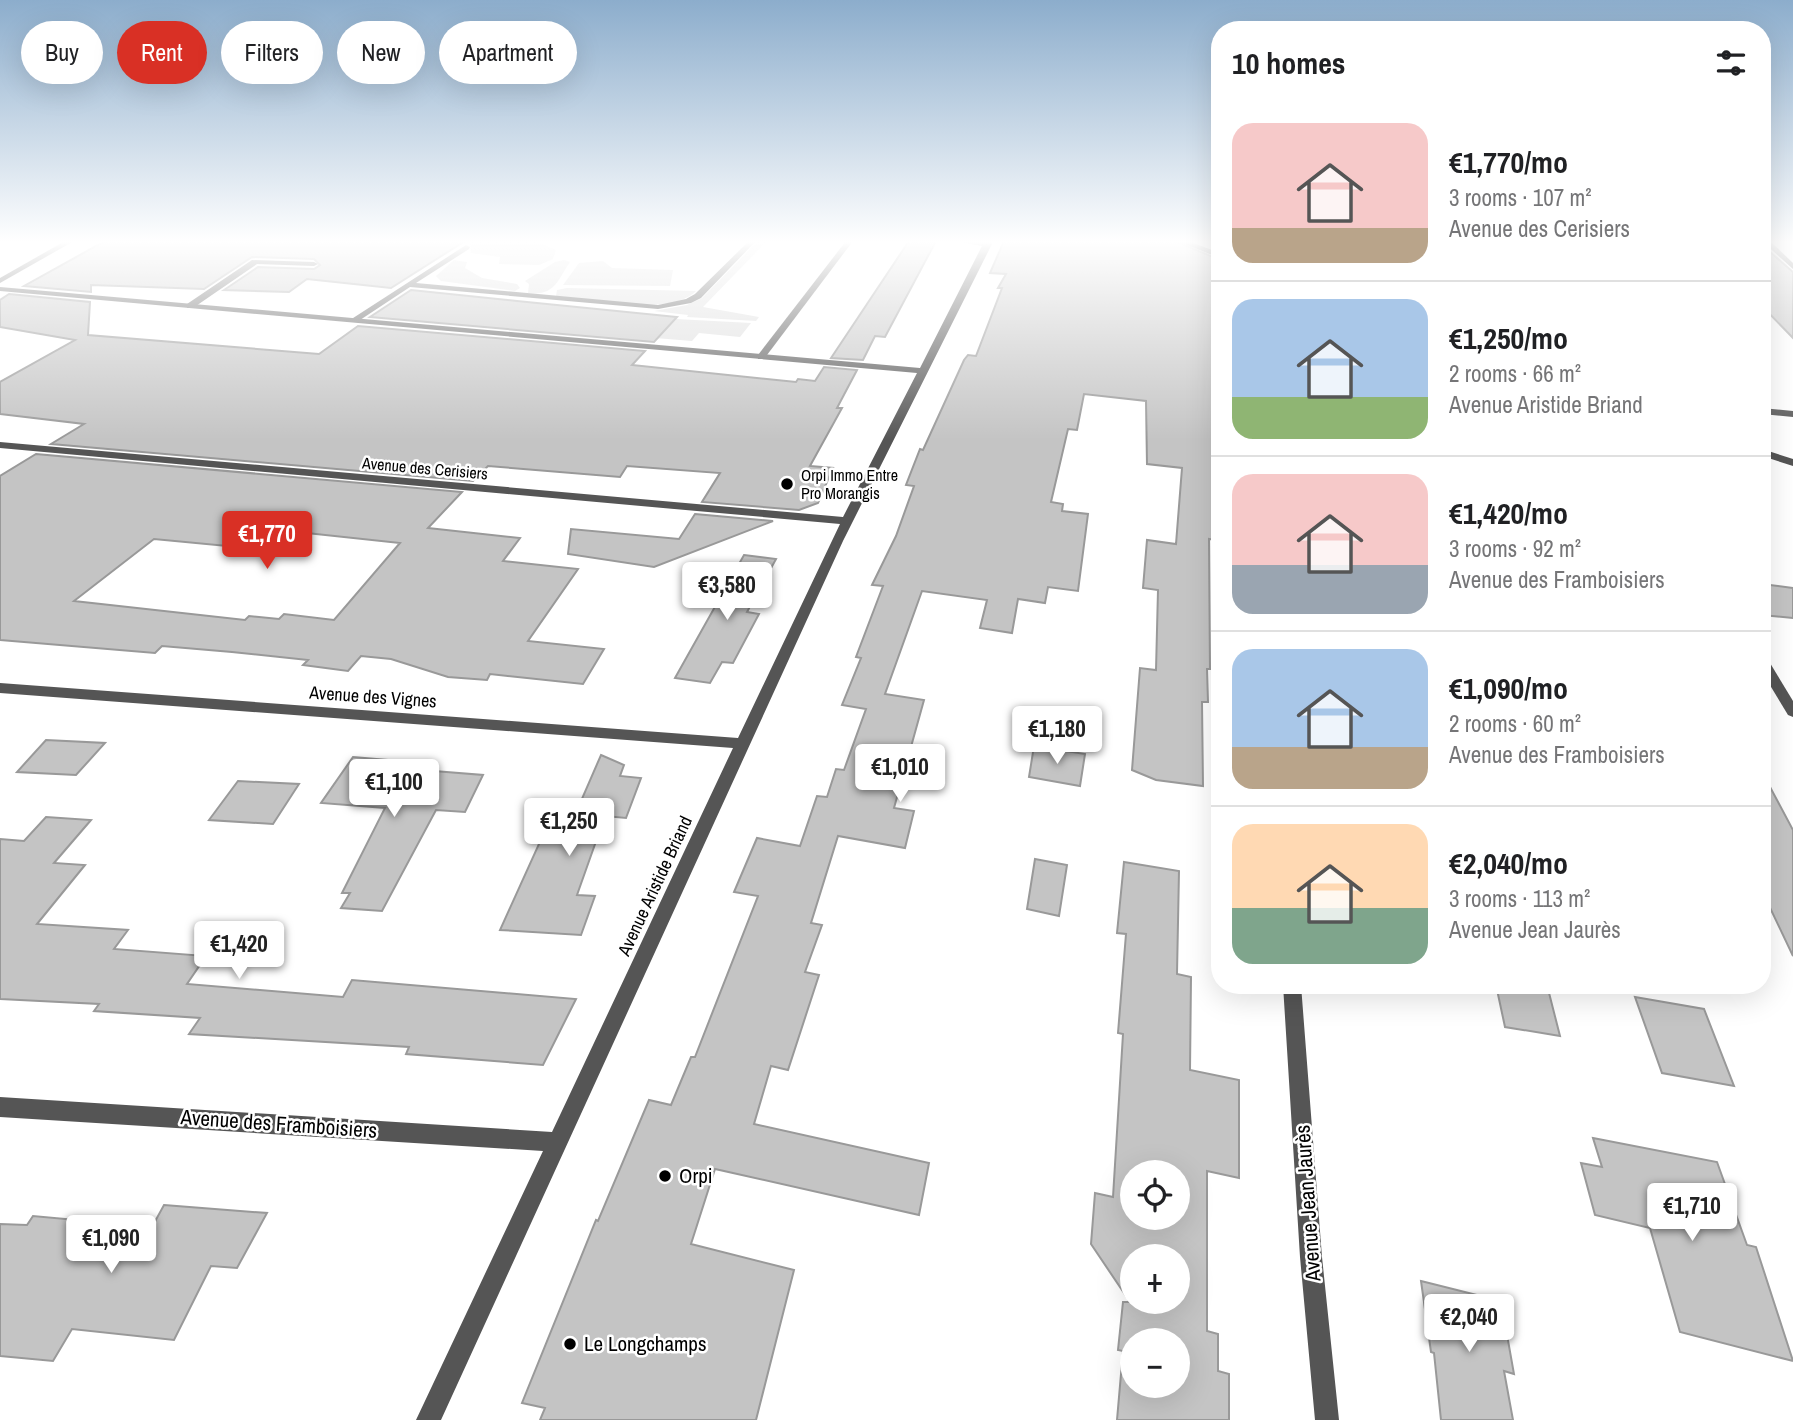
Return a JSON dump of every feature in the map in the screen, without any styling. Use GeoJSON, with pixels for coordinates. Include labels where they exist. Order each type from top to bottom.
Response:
{"type":"FeatureCollection","features":[{"type":"Feature","properties":{"kind":"street"},"geometry":{"type":"LineString","coordinates":[[205,307],[923,371]]}},
{"type":"Feature","properties":{"kind":"street"},"geometry":{"type":"LineString","coordinates":[[354,320],[375,307]]}},
{"type":"Feature","properties":{"kind":"street"},"geometry":{"type":"LineString","coordinates":[[761,356],[799,307]]}},
{"type":"Feature","properties":{"kind":"street","name":"Avenue Aristide Briand"},"geometry":{"type":"LineString","coordinates":[[428,1420],[848,521],[955,307]]}},
{"type":"Feature","properties":{"kind":"street"},"geometry":{"type":"LineString","coordinates":[[1771,412],[1793,414]]}},
{"type":"Feature","properties":{"kind":"street","name":"Avenue des Cerisiers"},"geometry":{"type":"LineString","coordinates":[[0,445],[848,521]]}},
{"type":"Feature","properties":{"kind":"street"},"geometry":{"type":"LineString","coordinates":[[1771,455],[1793,463]]}},
{"type":"Feature","properties":{"kind":"street"},"geometry":{"type":"LineString","coordinates":[[1771,676],[1793,712]]}},
{"type":"Feature","properties":{"kind":"street","name":"Avenue des Vignes"},"geometry":{"type":"LineString","coordinates":[[0,688],[744,744]]}},
{"type":"Feature","properties":{"kind":"street","name":"Avenue Jean Jaurès"},"geometry":{"type":"LineString","coordinates":[[1293,994],[1311,1258],[1326,1420]]}},
{"type":"Feature","properties":{"kind":"street","name":"Avenue des Framboisiers"},"geometry":{"type":"LineString","coordinates":[[0,1107],[557,1142]]}},
{"type":"Feature","properties":{"kind":"shaded area"},"geometry":{"type":"Polygon","coordinates":[[[675,307],[704,307],[759,317],[756,321],[687,317],[688,315],[654,311],[675,307]]]}},
{"type":"Feature","properties":{"kind":"shaded area"},"geometry":{"type":"Polygon","coordinates":[[[676,319],[751,323],[740,337],[699,333],[692,341],[655,338],[676,319]]]}},
{"type":"Feature","properties":{"kind":"building"},"geometry":{"type":"Polygon","coordinates":[[[0,307],[90,307],[88,335],[319,354],[358,326],[645,351],[632,365],[796,382],[798,379],[815,381],[824,367],[857,370],[837,408],[842,408],[810,466],[833,468],[818,503],[799,510],[702,502],[720,473],[627,466],[620,477],[488,466],[473,481],[51,444],[84,424],[0,414],[0,382],[75,340],[0,327],[0,307]]]}},
{"type":"Feature","properties":{"kind":"building"},"geometry":{"type":"Polygon","coordinates":[[[385,307],[581,307],[677,317],[654,342],[370,317],[385,307]]]}},
{"type":"Feature","properties":{"kind":"building"},"geometry":{"type":"Polygon","coordinates":[[[865,307],[901,307],[885,337],[875,336],[863,360],[831,358],[865,307]]]}},
{"type":"Feature","properties":{"kind":"building"},"geometry":{"type":"Polygon","coordinates":[[[995,307],[1211,307],[1210,669],[1207,669],[1208,702],[1202,702],[1203,786],[1156,780],[1132,770],[1140,668],[1156,670],[1158,590],[1143,588],[1147,540],[1176,544],[1182,468],[1147,464],[1146,401],[1084,394],[1077,430],[1068,429],[1051,502],[1063,504],[1062,511],[1088,514],[1078,591],[1048,587],[1045,603],[1018,599],[1012,633],[980,628],[987,600],[922,591],[885,694],[924,700],[894,808],[914,811],[905,848],[838,836],[811,923],[822,925],[805,972],[819,975],[788,1070],[771,1066],[754,1124],[929,1163],[919,1215],[715,1169],[691,1244],[794,1270],[756,1420],[540,1420],[545,1408],[522,1403],[596,1220],[598,1221],[649,1100],[671,1105],[691,1057],[695,1057],[758,896],[734,892],[757,838],[800,846],[817,796],[827,797],[836,769],[844,770],[866,709],[842,705],[861,658],[856,657],[883,586],[872,585],[896,536],[914,486],[906,485],[920,449],[923,450],[964,360],[968,355],[976,356],[995,307]]]}},
{"type":"Feature","properties":{"kind":"building"},"geometry":{"type":"Polygon","coordinates":[[[1771,307],[1793,307],[1793,338],[1771,315],[1771,307]]]}},
{"type":"Feature","properties":{"kind":"building"},"geometry":{"type":"Polygon","coordinates":[[[36,454],[462,492],[428,528],[520,538],[503,561],[578,569],[528,641],[604,649],[583,684],[490,674],[487,680],[448,677],[391,659],[361,656],[348,671],[303,665],[308,660],[232,652],[162,646],[155,653],[0,640],[0,476],[36,454]],[[288,531],[268,550],[154,539],[74,601],[245,620],[249,616],[279,619],[284,614],[334,620],[400,543],[288,531]]]}},
{"type":"Feature","properties":{"kind":"building"},"geometry":{"type":"Polygon","coordinates":[[[695,514],[773,521],[654,567],[568,554],[571,529],[679,539],[695,514]]]}},
{"type":"Feature","properties":{"kind":"building"},"geometry":{"type":"Polygon","coordinates":[[[744,555],[776,559],[747,612],[759,614],[733,663],[722,662],[710,683],[675,678],[744,555]]]}},
{"type":"Feature","properties":{"kind":"building"},"geometry":{"type":"Polygon","coordinates":[[[1771,585],[1793,588],[1793,618],[1771,616],[1771,585]]]}},
{"type":"Feature","properties":{"kind":"building"},"geometry":{"type":"Polygon","coordinates":[[[46,740],[105,743],[76,775],[17,772],[46,740]]]}},
{"type":"Feature","properties":{"kind":"building"},"geometry":{"type":"Polygon","coordinates":[[[1034,746],[1085,754],[1080,786],[1029,777],[1034,746]]]}},
{"type":"Feature","properties":{"kind":"building"},"geometry":{"type":"Polygon","coordinates":[[[601,755],[624,765],[620,776],[641,778],[626,818],[605,816],[577,895],[595,896],[581,935],[500,930],[553,813],[575,815],[601,755]]]}},
{"type":"Feature","properties":{"kind":"building"},"geometry":{"type":"Polygon","coordinates":[[[353,757],[401,761],[396,768],[483,775],[465,812],[436,810],[382,911],[341,908],[350,893],[342,893],[385,808],[321,803],[353,757]]]}},
{"type":"Feature","properties":{"kind":"building"},"geometry":{"type":"Polygon","coordinates":[[[238,781],[299,784],[273,824],[209,820],[238,781]]]}},
{"type":"Feature","properties":{"kind":"building"},"geometry":{"type":"Polygon","coordinates":[[[1771,789],[1793,830],[1793,956],[1771,910],[1771,789]]]}},
{"type":"Feature","properties":{"kind":"building"},"geometry":{"type":"Polygon","coordinates":[[[46,817],[91,820],[54,863],[85,865],[37,924],[128,930],[114,949],[206,956],[187,984],[343,997],[352,980],[576,999],[543,1065],[406,1054],[409,1047],[189,1034],[200,1018],[94,1011],[99,1004],[0,999],[0,839],[24,841],[46,817]]]}},
{"type":"Feature","properties":{"kind":"building"},"geometry":{"type":"Polygon","coordinates":[[[1035,859],[1067,865],[1059,916],[1027,909],[1035,859]]]}},
{"type":"Feature","properties":{"kind":"building"},"geometry":{"type":"Polygon","coordinates":[[[1124,862],[1179,871],[1177,974],[1191,977],[1190,1070],[1239,1080],[1239,1178],[1207,1171],[1207,1331],[1218,1334],[1218,1371],[1229,1374],[1229,1420],[1117,1420],[1120,1386],[1120,1398],[1190,1398],[1190,1328],[1120,1328],[1122,1314],[1190,1314],[1190,1244],[1120,1244],[1120,1287],[1091,1244],[1095,1193],[1113,1197],[1123,1034],[1118,1033],[1126,934],[1117,933],[1124,862]]]}},
{"type":"Feature","properties":{"kind":"building"},"geometry":{"type":"Polygon","coordinates":[[[1498,994],[1549,994],[1560,1036],[1505,1027],[1498,994]]]}},
{"type":"Feature","properties":{"kind":"building"},"geometry":{"type":"Polygon","coordinates":[[[1635,997],[1704,1009],[1734,1086],[1662,1073],[1635,997]]]}},
{"type":"Feature","properties":{"kind":"building"},"geometry":{"type":"Polygon","coordinates":[[[1593,1138],[1717,1162],[1747,1245],[1756,1247],[1793,1361],[1680,1332],[1650,1228],[1595,1215],[1581,1163],[1602,1167],[1593,1138]]]}},
{"type":"Feature","properties":{"kind":"building"},"geometry":{"type":"Polygon","coordinates":[[[164,1205],[267,1213],[237,1268],[211,1266],[174,1340],[72,1329],[53,1361],[0,1356],[0,1224],[27,1225],[33,1216],[152,1227],[164,1205]]]}},
{"type":"Feature","properties":{"kind":"building"},"geometry":{"type":"Polygon","coordinates":[[[1421,1281],[1501,1301],[1514,1374],[1504,1371],[1513,1420],[1441,1420],[1434,1353],[1431,1352],[1421,1281]]]}},
{"type":"Feature","properties":{"kind":"place","name":"Orpi Immo Entre Pro Morangis"},"geometry":{"type":"Point","coordinates":[787,484]}},
{"type":"Feature","properties":{"kind":"place","name":"Orpi"},"geometry":{"type":"Point","coordinates":[665,1176]}},
{"type":"Feature","properties":{"kind":"place","name":"Le Longchamps"},"geometry":{"type":"Point","coordinates":[570,1344]}}]}
